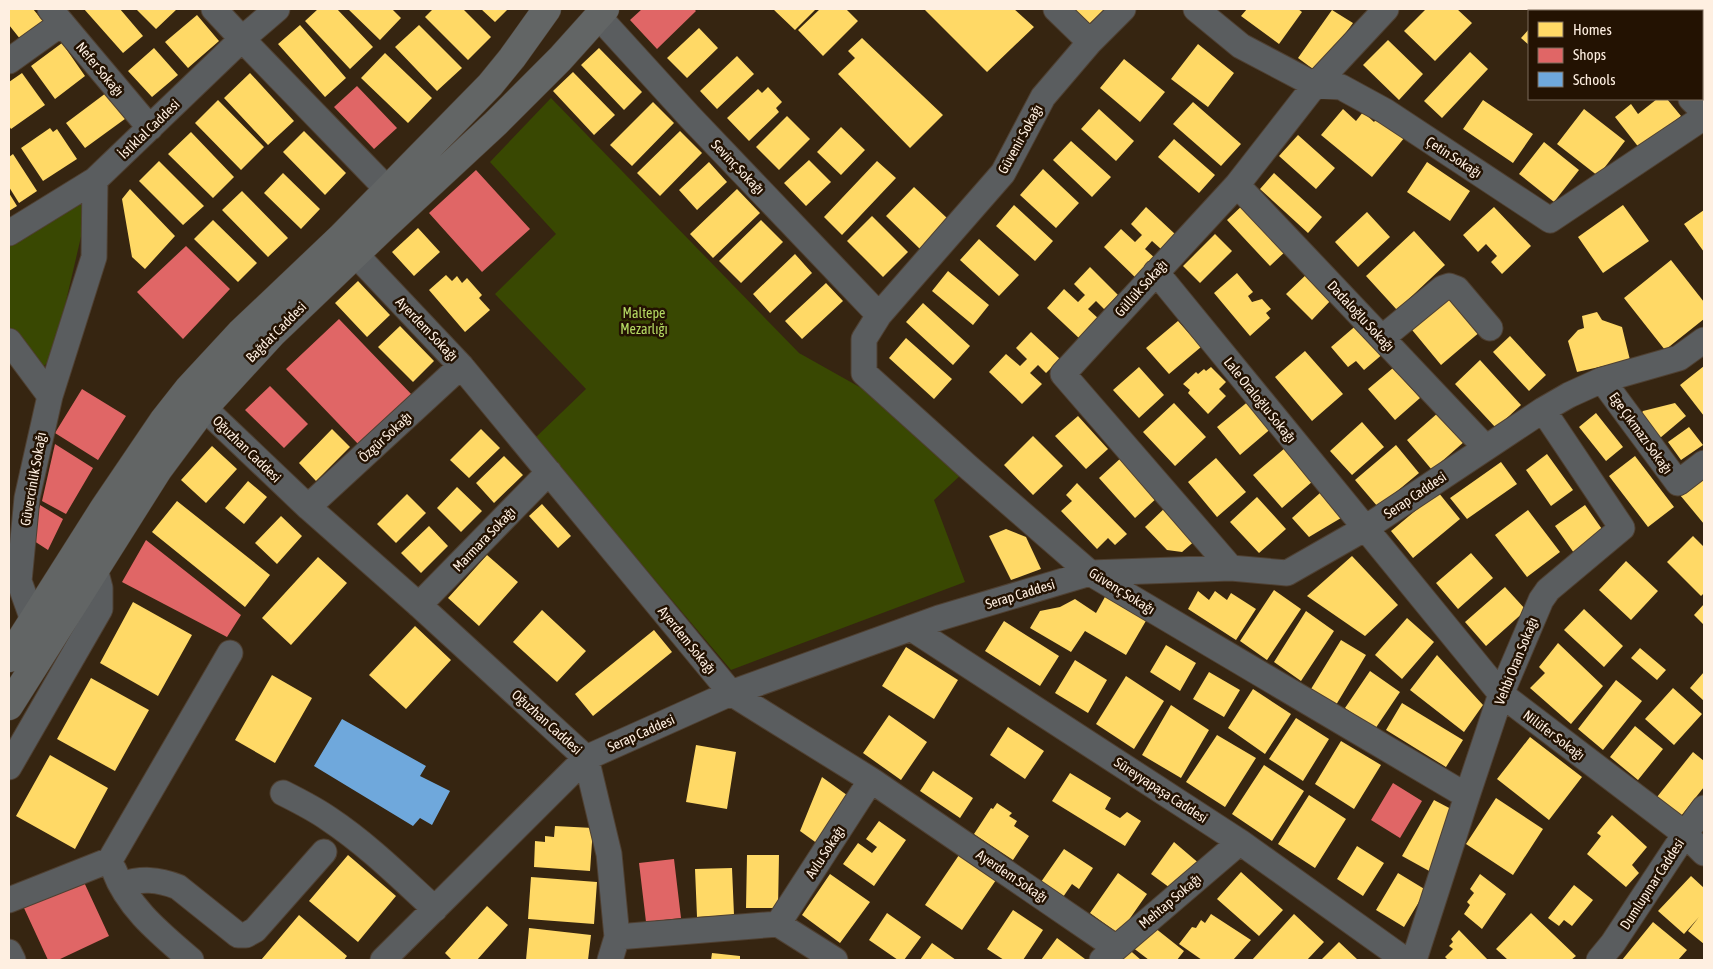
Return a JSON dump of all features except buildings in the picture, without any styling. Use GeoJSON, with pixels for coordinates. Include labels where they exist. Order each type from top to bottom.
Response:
{"type":"FeatureCollection","features":[{"type":"Feature","properties":{"kind":"main road","name":"Bağdat Caddesi"},"geometry":{"type":"LineString","coordinates":[[9,706],[158,470],[204,408],[272,334],[348,246],[388,190],[490,85],[548,9]]}},
{"type":"Feature","properties":{"kind":"main road","name":"Bağdat Caddesi"},"geometry":{"type":"LineString","coordinates":[[9,658],[141,453],[189,388],[240,333],[496,123],[560,59],[599,11]]}},
{"type":"Feature","properties":{"kind":"street"},"geometry":{"type":"LineString","coordinates":[[214,9],[388,190]]}},
{"type":"Feature","properties":{"kind":"street","name":"İstiklal Caddesi"},"geometry":{"type":"LineString","coordinates":[[9,233],[95,180],[242,39],[277,9]]}},
{"type":"Feature","properties":{"kind":"street"},"geometry":{"type":"LineString","coordinates":[[1056,9],[1090,42]]}},
{"type":"Feature","properties":{"kind":"street","name":"Güvenir Sokağı"},"geometry":{"type":"LineString","coordinates":[[879,315],[1004,173],[1043,97],[1090,42],[1123,9]]}},
{"type":"Feature","properties":{"kind":"street","name":"Çetin Sokağı"},"geometry":{"type":"LineString","coordinates":[[1196,9],[1241,46],[1315,86],[1342,87],[1384,111],[1550,220],[1704,117]]}},
{"type":"Feature","properties":{"kind":"street","name":"Güllük Sokağı"},"geometry":{"type":"LineString","coordinates":[[1231,568],[1063,374],[1236,185],[1315,86],[1386,9]]}},
{"type":"Feature","properties":{"kind":"street","name":"Sevinç Sokağı"},"geometry":{"type":"LineString","coordinates":[[599,11],[690,117],[879,315]]}},
{"type":"Feature","properties":{"kind":"street"},"geometry":{"type":"LineString","coordinates":[[9,61],[56,16]]}},
{"type":"Feature","properties":{"kind":"street","name":"Nefer Sokağı"},"geometry":{"type":"LineString","coordinates":[[56,16],[150,128]]}},
{"type":"Feature","properties":{"kind":"street"},"geometry":{"type":"LineString","coordinates":[[1692,100],[1704,112]]}},
{"type":"Feature","properties":{"kind":"street","name":"Güvercinlik Sokağı"},"geometry":{"type":"LineString","coordinates":[[33,620],[19,581],[27,498],[50,396],[94,257],[95,180]]}},
{"type":"Feature","properties":{"kind":"street","name":"Dadaloğlu Sokağı"},"geometry":{"type":"LineString","coordinates":[[1236,185],[1486,448]]}},
{"type":"Feature","properties":{"kind":"street","name":"Ayerdem Sokağı"},"geometry":{"type":"LineString","coordinates":[[348,246],[461,366],[731,693],[871,780],[1108,954]]}},
{"type":"Feature","properties":{"kind":"street","name":"Lale Oraloğlu Sokağı"},"geometry":{"type":"LineString","coordinates":[[1156,272],[1364,529]]}},
{"type":"Feature","properties":{"kind":"street"},"geometry":{"type":"LineString","coordinates":[[1382,338],[1443,288],[1449,286],[1457,289],[1490,328]]}},
{"type":"Feature","properties":{"kind":"street","name":"Güvenç Sokağı"},"geometry":{"type":"LineString","coordinates":[[879,315],[864,339],[864,373],[1090,572],[1466,796]]}},
{"type":"Feature","properties":{"kind":"street","name":"Serap Caddesi"},"geometry":{"type":"LineString","coordinates":[[383,960],[586,758],[731,693],[939,618],[1090,572],[1231,568],[1286,574],[1364,529],[1543,410],[1569,395],[1602,380],[1679,358],[1704,340]]}},
{"type":"Feature","properties":{"kind":"street"},"geometry":{"type":"LineString","coordinates":[[9,341],[50,396]]}},
{"type":"Feature","properties":{"kind":"street","name":"Özgür Sokağı"},"geometry":{"type":"LineString","coordinates":[[308,508],[461,366]]}},
{"type":"Feature","properties":{"kind":"street","name":"Ege Çıkmazı Sokağı"},"geometry":{"type":"LineString","coordinates":[[1602,380],[1678,483],[1704,463]]}},
{"type":"Feature","properties":{"kind":"street","name":"Oğuzhan Caddesi"},"geometry":{"type":"LineString","coordinates":[[204,408],[308,508],[419,605],[586,758],[610,854],[614,949],[778,924]]}},
{"type":"Feature","properties":{"kind":"street","name":"Vehbi Oran Sokağı"},"geometry":{"type":"LineString","coordinates":[[1414,960],[1466,796],[1501,694],[1545,594],[1622,528],[1543,410]]}},
{"type":"Feature","properties":{"kind":"street","name":"Marmara Sokağı"},"geometry":{"type":"LineString","coordinates":[[419,605],[549,472]]}},
{"type":"Feature","properties":{"kind":"street","name":"Nilüfer Sokağı"},"geometry":{"type":"LineString","coordinates":[[1364,529],[1501,694],[1685,834],[1704,853]]}},
{"type":"Feature","properties":{"kind":"street"},"geometry":{"type":"LineString","coordinates":[[9,767],[100,609],[100,588],[95,569]]}},
{"type":"Feature","properties":{"kind":"street","name":"Süreyyapaşa Caddesi"},"geometry":{"type":"LineString","coordinates":[[911,628],[1240,842],[1405,960]]}},
{"type":"Feature","properties":{"kind":"street"},"geometry":{"type":"LineString","coordinates":[[9,900],[110,860],[230,653]]}},
{"type":"Feature","properties":{"kind":"street","name":"Avlu Sokağı"},"geometry":{"type":"LineString","coordinates":[[778,924],[871,780]]}},
{"type":"Feature","properties":{"kind":"street"},"geometry":{"type":"LineString","coordinates":[[283,793],[306,805],[343,829],[434,909]]}},
{"type":"Feature","properties":{"kind":"street","name":"Dumlupınar Caddesi"},"geometry":{"type":"LineString","coordinates":[[1599,960],[1613,943],[1704,808]]}},
{"type":"Feature","properties":{"kind":"street","name":"Mehtap Sokağı"},"geometry":{"type":"LineString","coordinates":[[1108,954],[1240,842]]}},
{"type":"Feature","properties":{"kind":"street"},"geometry":{"type":"LineString","coordinates":[[121,885],[144,879],[166,882],[178,887],[238,935],[246,935],[255,930],[324,852]]}},
{"type":"Feature","properties":{"kind":"street"},"geometry":{"type":"LineString","coordinates":[[110,860],[131,902],[156,930],[191,960]]}},
{"type":"Feature","properties":{"kind":"street"},"geometry":{"type":"LineString","coordinates":[[778,924],[809,953],[835,960]]}},
{"type":"Feature","properties":{"kind":"street"},"geometry":{"type":"LineString","coordinates":[[9,952],[13,960]]}},
{"type":"Feature","properties":{"kind":"green space","name":"Maltepe Mezarlığı"},"geometry":{"type":"Polygon","coordinates":[[[551,98],[799,353],[872,394],[964,472],[934,500],[965,582],[731,670],[535,438],[586,389],[495,294],[556,234],[490,162],[551,98]]]}},
{"type":"Feature","properties":{"kind":"green space"},"geometry":{"type":"Polygon","coordinates":[[[82,201],[87,211],[53,357],[40,370],[9,326],[9,245],[82,201]]]}}]}
